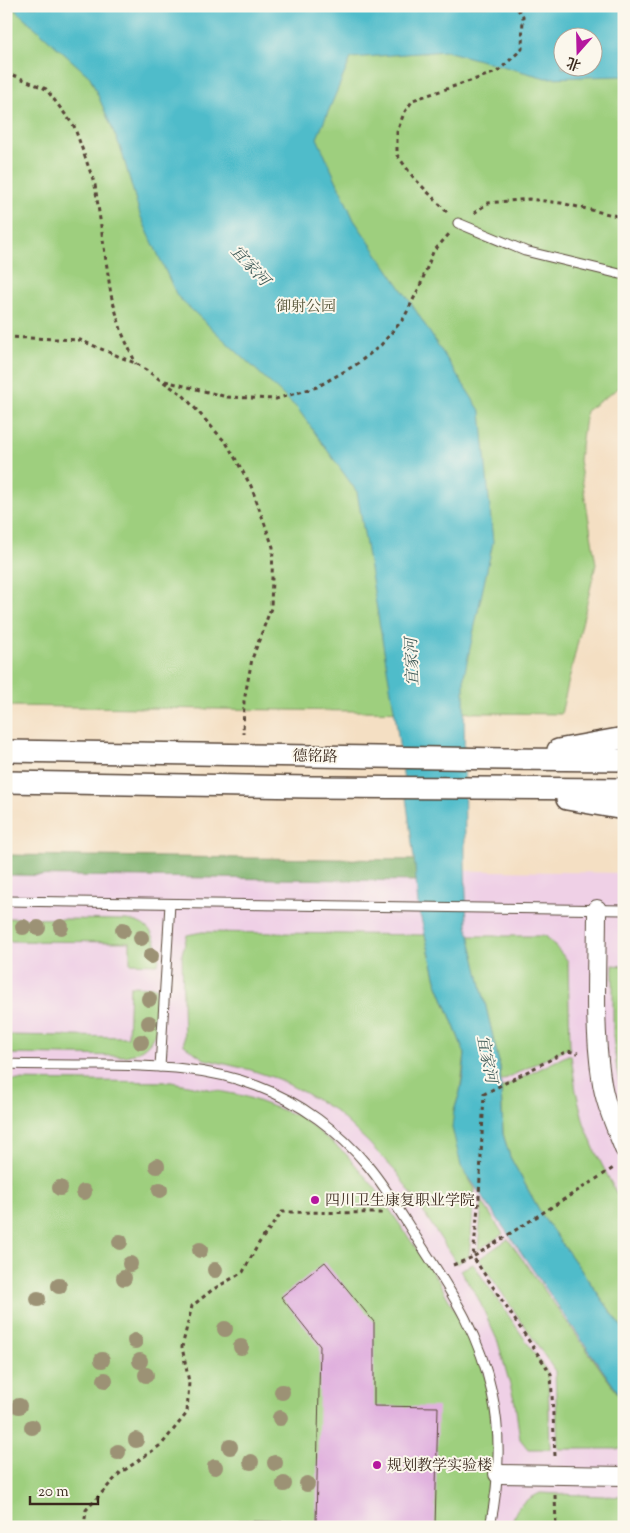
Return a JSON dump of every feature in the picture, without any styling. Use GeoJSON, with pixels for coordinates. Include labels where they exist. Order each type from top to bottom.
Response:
{"type":"FeatureCollection","features":[{"type":"Feature","properties":{"kind":"street"},"geometry":{"type":"LineString","coordinates":[[505,759],[624,738]]}},
{"type":"Feature","properties":{"kind":"street","name":"德铭路"},"geometry":{"type":"LineString","coordinates":[[6,751],[624,760]]}},
{"type":"Feature","properties":{"kind":"street","name":"德铭路"},"geometry":{"type":"LineString","coordinates":[[6,782],[505,790],[624,789]]}},
{"type":"Feature","properties":{"kind":"street"},"geometry":{"type":"LineString","coordinates":[[505,790],[624,809]]}},
{"type":"Feature","properties":{"kind":"street"},"geometry":{"type":"LineString","coordinates":[[597,909],[596,1031],[601,1078],[621,1157]]}},
{"type":"Feature","properties":{"kind":"street"},"geometry":{"type":"LineString","coordinates":[[498,1474],[624,1476]]}},
{"type":"Feature","properties":{"kind":"lane"},"geometry":{"type":"LineString","coordinates":[[458,223],[525,251],[624,275]]}},
{"type":"Feature","properties":{"kind":"lane"},"geometry":{"type":"LineString","coordinates":[[6,902],[624,910]]}},
{"type":"Feature","properties":{"kind":"lane"},"geometry":{"type":"LineString","coordinates":[[160,1066],[170,904]]}},
{"type":"Feature","properties":{"kind":"lane"},"geometry":{"type":"LineString","coordinates":[[6,1064],[160,1066],[208,1072],[258,1086],[304,1110],[332,1130],[356,1153],[378,1179],[439,1271],[465,1316],[484,1364],[493,1396],[495,1412],[498,1474],[490,1527]]}},
{"type":"Feature","properties":{"kind":"path"},"geometry":{"type":"LineString","coordinates":[[458,223],[414,178],[397,155],[397,132],[404,113],[412,100],[497,72],[522,49],[523,16],[515,6]]}},
{"type":"Feature","properties":{"kind":"path"},"geometry":{"type":"LineString","coordinates":[[6,72],[46,89],[74,126],[95,185],[112,295],[122,333],[136,364]]}},
{"type":"Feature","properties":{"kind":"path"},"geometry":{"type":"LineString","coordinates":[[162,381],[227,397],[276,399],[317,387],[358,364],[380,345],[404,318],[420,286],[433,252],[458,223],[488,203],[529,199],[561,203],[624,216]]}},
{"type":"Feature","properties":{"kind":"path"},"geometry":{"type":"LineString","coordinates":[[6,337],[80,340],[136,364],[183,395],[227,444],[252,486],[273,547],[271,608],[252,659],[244,701],[243,755]]}},
{"type":"Feature","properties":{"kind":"path"},"geometry":{"type":"LineString","coordinates":[[555,1449],[551,1374],[473,1257],[484,1094],[567,1051],[599,1055]]}},
{"type":"Feature","properties":{"kind":"path"},"geometry":{"type":"LineString","coordinates":[[439,1271],[473,1257],[544,1211],[621,1157]]}},
{"type":"Feature","properties":{"kind":"path"},"geometry":{"type":"LineString","coordinates":[[84,1527],[86,1510],[119,1474],[162,1444],[187,1414],[189,1382],[182,1347],[192,1306],[212,1290],[243,1272],[259,1243],[282,1212],[402,1213]]}},
{"type":"Feature","properties":{"kind":"path"},"geometry":{"type":"LineString","coordinates":[[556,1502],[556,1527]]}},
{"type":"Feature","properties":{"kind":"shaded area","name":"四川卫生康复职业学院"},"geometry":{"type":"Polygon","coordinates":[[[6,864],[624,873],[624,1527],[6,1527],[6,864]]]}},
{"type":"Feature","properties":{"kind":"green space","name":"御射公园"},"geometry":{"type":"Polygon","coordinates":[[[6,6],[624,6],[624,384],[586,411],[579,460],[596,564],[561,714],[6,706],[6,6]]]}},
{"type":"Feature","properties":{"kind":"green space"},"geometry":{"type":"Polygon","coordinates":[[[6,855],[416,860],[417,881],[6,875],[6,855]]]}},
{"type":"Feature","properties":{"kind":"green space"},"geometry":{"type":"Polygon","coordinates":[[[6,918],[126,920],[135,922],[142,924],[152,933],[157,945],[159,961],[157,964],[130,963],[130,942],[6,941],[6,918]]]}},
{"type":"Feature","properties":{"kind":"green space"},"geometry":{"type":"Polygon","coordinates":[[[202,932],[425,935],[436,980],[465,1054],[460,1092],[454,1111],[461,1166],[475,1189],[469,1256],[457,1264],[397,1173],[334,1110],[278,1079],[251,1070],[204,1059],[184,1045],[182,954],[187,935],[202,932]]]}},
{"type":"Feature","properties":{"kind":"green space"},"geometry":{"type":"Polygon","coordinates":[[[469,936],[546,936],[568,961],[570,1049],[565,1049],[501,1081],[500,1067],[469,936]]]}},
{"type":"Feature","properties":{"kind":"green space"},"geometry":{"type":"Polygon","coordinates":[[[613,965],[624,966],[624,1100],[617,1071],[613,1036],[613,965]]]}},
{"type":"Feature","properties":{"kind":"green space"},"geometry":{"type":"Polygon","coordinates":[[[130,986],[157,987],[156,1030],[147,1046],[138,1051],[126,1056],[6,1054],[6,1035],[128,1037],[130,986]]]}},
{"type":"Feature","properties":{"kind":"green space"},"geometry":{"type":"Polygon","coordinates":[[[571,1055],[576,1091],[584,1123],[595,1151],[624,1208],[624,1330],[543,1217],[510,1157],[503,1134],[501,1088],[571,1055]]]}},
{"type":"Feature","properties":{"kind":"green space"},"geometry":{"type":"Polygon","coordinates":[[[6,1080],[172,1082],[244,1096],[301,1117],[346,1154],[375,1188],[439,1282],[474,1345],[487,1382],[497,1470],[485,1527],[6,1527],[6,1080]]]}},
{"type":"Feature","properties":{"kind":"green space"},"geometry":{"type":"Polygon","coordinates":[[[482,1201],[503,1234],[478,1250],[482,1201]]]}},
{"type":"Feature","properties":{"kind":"green space"},"geometry":{"type":"Polygon","coordinates":[[[508,1239],[624,1402],[624,1449],[558,1449],[555,1371],[479,1259],[508,1239]]]}},
{"type":"Feature","properties":{"kind":"green space"},"geometry":{"type":"Polygon","coordinates":[[[473,1264],[548,1373],[550,1449],[528,1449],[520,1439],[515,1403],[498,1342],[478,1298],[460,1270],[473,1264]]]}},
{"type":"Feature","properties":{"kind":"green space"},"geometry":{"type":"Polygon","coordinates":[[[540,1493],[624,1497],[624,1527],[511,1527],[517,1509],[528,1499],[540,1493]]]}},
{"type":"Feature","properties":{"kind":"water","name":"宜家河"},"geometry":{"type":"Polygon","coordinates":[[[11,6],[615,6],[624,8],[624,76],[602,77],[602,28],[552,28],[552,78],[546,78],[446,51],[351,58],[317,138],[354,220],[409,300],[481,412],[493,542],[464,676],[467,925],[500,1067],[503,1134],[510,1157],[543,1217],[624,1330],[624,1401],[461,1166],[452,1127],[463,1076],[465,1054],[436,980],[418,906],[415,866],[396,721],[357,492],[298,409],[177,296],[140,215],[121,149],[90,77],[11,6]]]}},
{"type":"Feature","properties":{"kind":"building","name":"规划教学实验楼"},"geometry":{"type":"Polygon","coordinates":[[[325,1262],[374,1322],[374,1406],[438,1407],[435,1527],[238,1527],[238,1521],[316,1522],[320,1346],[281,1297],[325,1262]]]}},
{"type":"Feature","properties":{"kind":"place","name":"四川卫生康复职业学院"},"geometry":{"type":"Point","coordinates":[315,1200]}},
{"type":"Feature","properties":{"kind":"place","name":"规划教学实验楼"},"geometry":{"type":"Point","coordinates":[377,1465]}}]}
